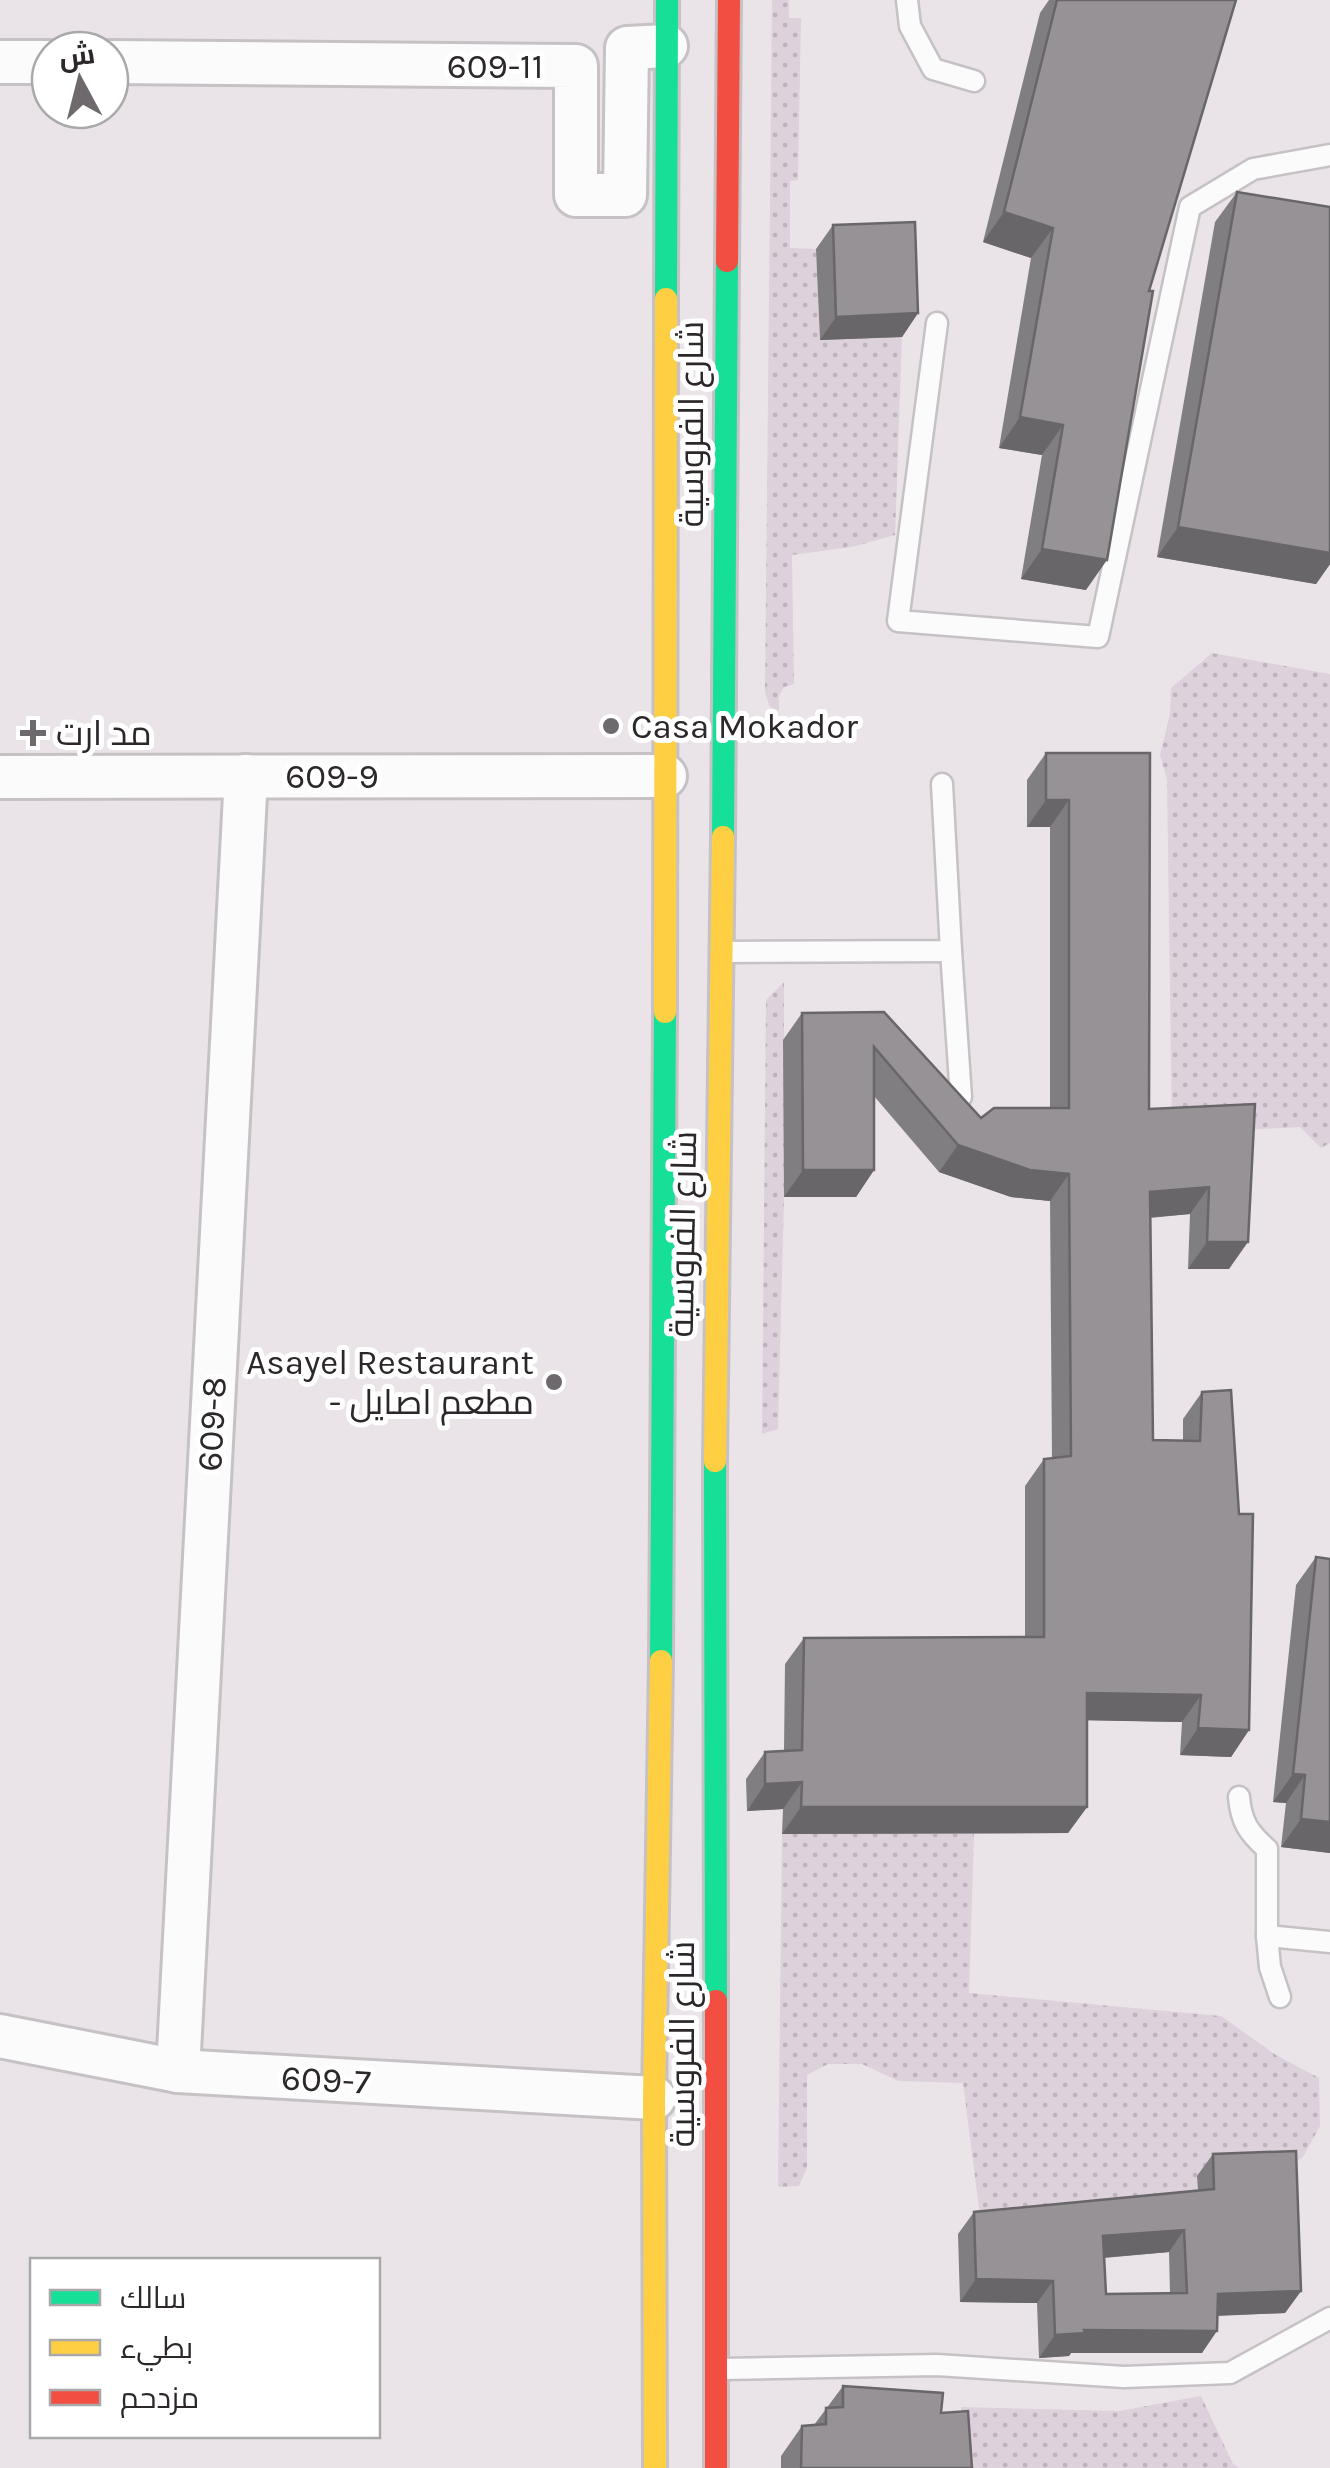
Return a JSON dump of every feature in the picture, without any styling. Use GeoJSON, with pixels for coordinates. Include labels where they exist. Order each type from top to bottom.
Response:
{"type":"FeatureCollection","features":[{"type":"Feature","properties":{"kind":"street","name":"شارع الفروسية"},"geometry":{"type":"LineString","coordinates":[[666,0],[665,776],[718,2369],[716,2468]]}},
{"type":"Feature","properties":{"kind":"street","name":"شارع الفروسية"},"geometry":{"type":"LineString","coordinates":[[655,2468],[654,2098],[721,952],[729,0]]}},
{"type":"Feature","properties":{"kind":"street","name":"609-11"},"geometry":{"type":"LineString","coordinates":[[130,62],[576,66],[576,195],[625,195],[627,48],[666,46]]}},
{"type":"Feature","properties":{"kind":"street"},"geometry":{"type":"LineString","coordinates":[[0,62],[30,62]]}},
{"type":"Feature","properties":{"kind":"street","name":"609-8"},"geometry":{"type":"LineString","coordinates":[[178,2071],[246,776]]}},
{"type":"Feature","properties":{"kind":"street","name":"609-9"},"geometry":{"type":"LineString","coordinates":[[0,777],[665,776]]}},
{"type":"Feature","properties":{"kind":"street","name":"609-7"},"geometry":{"type":"LineString","coordinates":[[0,2036],[178,2071],[654,2098]]}},
{"type":"Feature","properties":{"kind":"lane"},"geometry":{"type":"LineString","coordinates":[[907,0],[910,26],[933,68],[974,81]]}},
{"type":"Feature","properties":{"kind":"lane"},"geometry":{"type":"LineString","coordinates":[[937,323],[898,621],[1098,637],[1190,207],[1253,168],[1330,156]]}},
{"type":"Feature","properties":{"kind":"lane"},"geometry":{"type":"LineString","coordinates":[[942,784],[960,1097]]}},
{"type":"Feature","properties":{"kind":"lane"},"geometry":{"type":"LineString","coordinates":[[721,952],[950,952]]}},
{"type":"Feature","properties":{"kind":"lane"},"geometry":{"type":"LineString","coordinates":[[1239,1797],[1240,1818],[1268,1850],[1267,1936],[1270,1966],[1280,1997]]}},
{"type":"Feature","properties":{"kind":"lane"},"geometry":{"type":"LineString","coordinates":[[1267,1936],[1330,1942]]}},
{"type":"Feature","properties":{"kind":"lane"},"geometry":{"type":"LineString","coordinates":[[718,2369],[937,2365],[1124,2378],[1230,2373],[1330,2318]]}},
{"type":"Feature","properties":{"kind":"shaded area"},"geometry":{"type":"Polygon","coordinates":[[[772,0],[789,0],[789,18],[801,18],[798,180],[790,181],[790,248],[816,249],[820,340],[902,337],[895,535],[852,547],[792,555],[794,684],[784,687],[779,696],[779,711],[770,707],[765,693],[772,0]]]}},
{"type":"Feature","properties":{"kind":"shaded area"},"geometry":{"type":"Polygon","coordinates":[[[1212,653],[1330,674],[1330,1143],[1321,1148],[1300,1127],[1172,1134],[1167,779],[1160,755],[1170,714],[1171,688],[1212,653]]]}},
{"type":"Feature","properties":{"kind":"shaded area"},"geometry":{"type":"Polygon","coordinates":[[[784,982],[778,1429],[762,1434],[766,1000],[784,982]]]}},
{"type":"Feature","properties":{"kind":"shaded area"},"geometry":{"type":"Polygon","coordinates":[[[782,1834],[974,1834],[969,1993],[1221,2016],[1276,2055],[1319,2078],[1320,2126],[1303,2157],[1281,2173],[1199,2211],[982,2232],[963,2083],[898,2081],[862,2064],[828,2064],[807,2075],[807,2168],[799,2186],[778,2187],[782,1834]]]}},
{"type":"Feature","properties":{"kind":"shaded area"},"geometry":{"type":"Polygon","coordinates":[[[1201,2396],[1233,2464],[1239,2468],[966,2468],[961,2407],[1119,2411],[1201,2396]]]}},
{"type":"Feature","properties":{"kind":"building"},"geometry":{"type":"Polygon","coordinates":[[[1057,0],[1236,0],[1149,291],[1153,291],[1107,560],[1042,549],[1063,425],[1020,417],[1053,228],[1004,212],[1057,0]]]}},
{"type":"Feature","properties":{"kind":"building"},"geometry":{"type":"Polygon","coordinates":[[[1237,192],[1330,207],[1330,553],[1178,527],[1237,192]]]}},
{"type":"Feature","properties":{"kind":"building"},"geometry":{"type":"Polygon","coordinates":[[[915,222],[918,313],[836,317],[833,225],[915,222]]]}},
{"type":"Feature","properties":{"kind":"building"},"geometry":{"type":"Polygon","coordinates":[[[1046,753],[1150,753],[1149,1109],[1255,1104],[1248,1242],[1207,1242],[1209,1187],[1150,1192],[1153,1440],[1200,1441],[1202,1392],[1231,1390],[1239,1514],[1253,1514],[1249,1730],[1198,1728],[1201,1695],[1087,1693],[1087,1807],[801,1807],[802,1782],[765,1784],[765,1752],[802,1750],[804,1638],[1044,1637],[1044,1459],[1071,1456],[1069,1174],[1030,1170],[958,1145],[874,1047],[874,1170],[803,1170],[802,1013],[884,1012],[981,1118],[994,1108],[1069,1108],[1069,800],[1046,800],[1046,753]]]}},
{"type":"Feature","properties":{"kind":"building"},"geometry":{"type":"Polygon","coordinates":[[[1316,1557],[1330,1559],[1330,1822],[1301,1819],[1305,1775],[1293,1774],[1316,1557]]]}},
{"type":"Feature","properties":{"kind":"building"},"geometry":{"type":"Polygon","coordinates":[[[1296,2151],[1301,2291],[1218,2294],[1217,2331],[1084,2330],[1085,2333],[1055,2335],[1053,2281],[976,2279],[974,2212],[1214,2189],[1213,2154],[1296,2151]],[[1184,2230],[1103,2236],[1106,2294],[1187,2293],[1184,2230]]]}},
{"type":"Feature","properties":{"kind":"building"},"geometry":{"type":"Polygon","coordinates":[[[843,2386],[943,2393],[941,2413],[968,2411],[972,2468],[801,2468],[802,2426],[826,2424],[826,2408],[843,2407],[843,2386]]]}},
{"type":"Feature","properties":{"kind":"traffic: fast"},"geometry":{"type":"LineString","coordinates":[[666,299],[667,0]]}},
{"type":"Feature","properties":{"kind":"traffic: fast"},"geometry":{"type":"LineString","coordinates":[[723,837],[727,261]]}},
{"type":"Feature","properties":{"kind":"traffic: fast"},"geometry":{"type":"LineString","coordinates":[[661,1661],[665,1012]]}},
{"type":"Feature","properties":{"kind":"traffic: fast"},"geometry":{"type":"LineString","coordinates":[[715,1461],[716,2001]]}},
{"type":"Feature","properties":{"kind":"traffic: slow"},"geometry":{"type":"LineString","coordinates":[[665,1012],[666,299]]}},
{"type":"Feature","properties":{"kind":"traffic: slow"},"geometry":{"type":"LineString","coordinates":[[715,1461],[723,837]]}},
{"type":"Feature","properties":{"kind":"traffic: slow"},"geometry":{"type":"LineString","coordinates":[[655,2468],[654,2098],[661,1661]]}},
{"type":"Feature","properties":{"kind":"traffic: jam"},"geometry":{"type":"LineString","coordinates":[[727,261],[729,0]]}},
{"type":"Feature","properties":{"kind":"traffic: jam"},"geometry":{"type":"LineString","coordinates":[[716,2001],[716,2468]]}},
{"type":"Feature","properties":{"kind":"place","name":"Casa Mokador"},"geometry":{"type":"Point","coordinates":[611,726]}},
{"type":"Feature","properties":{"kind":"place","name":"مد ارت"},"geometry":{"type":"Point","coordinates":[33,733]}},
{"type":"Feature","properties":{"kind":"place","name":"Asayel Restaurant - مطعم اصايل"},"geometry":{"type":"Point","coordinates":[554,1382]}}]}
